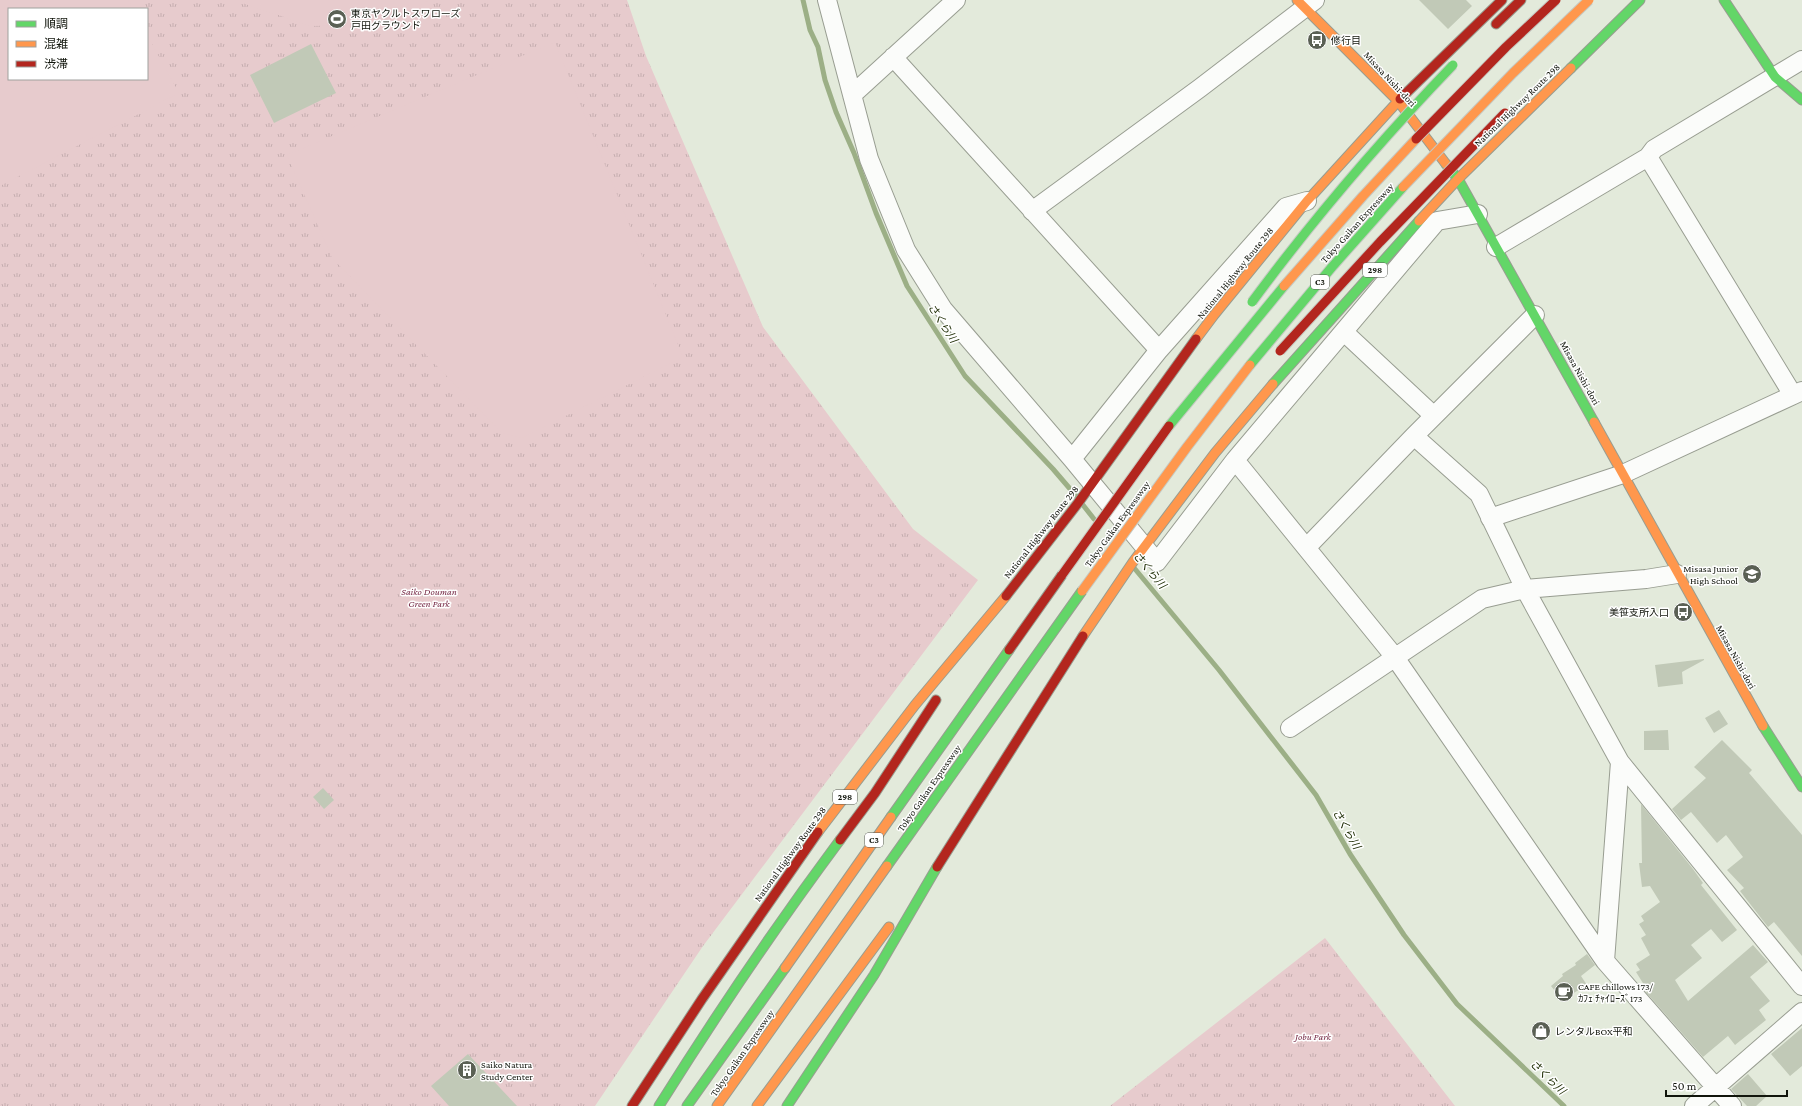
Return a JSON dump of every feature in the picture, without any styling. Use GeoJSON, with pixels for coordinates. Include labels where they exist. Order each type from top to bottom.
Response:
{"type":"FeatureCollection","features":[{"type":"Feature","properties":{"kind":"main road","name":"National Highway Route 298"},"geometry":{"type":"LineString","coordinates":[[632,1106],[702,999],[818,833],[915,706],[989,618],[1078,503],[1214,315],[1307,201],[1398,101],[1502,0]]}},
{"type":"Feature","properties":{"kind":"main road"},"geometry":{"type":"LineString","coordinates":[[1487,32],[1520,0]]}},
{"type":"Feature","properties":{"kind":"main road","name":"Tokyo Gaikan Expressway"},"geometry":{"type":"LineString","coordinates":[[687,1106],[1052,588],[1184,408],[1275,296],[1379,178],[1443,110],[1556,0]]}},
{"type":"Feature","properties":{"kind":"main road","name":"Tokyo Gaikan Expressway"},"geometry":{"type":"LineString","coordinates":[[717,1106],[1170,469],[1284,324],[1349,248],[1486,100],[1589,0]]}},
{"type":"Feature","properties":{"kind":"main road","name":"National Highway Route 298"},"geometry":{"type":"LineString","coordinates":[[787,1106],[874,976],[954,839],[1070,656],[1133,562],[1215,453],[1295,358],[1458,179],[1640,0]]}},
{"type":"Feature","properties":{"kind":"main road"},"geometry":{"type":"LineString","coordinates":[[1724,0],[1775,77],[1802,100]]}},
{"type":"Feature","properties":{"kind":"main road","name":"Misasa Nishi-dori"},"geometry":{"type":"LineString","coordinates":[[1306,3],[1398,101],[1458,179],[1770,739],[1802,786]]}},
{"type":"Feature","properties":{"kind":"main road"},"geometry":{"type":"LineString","coordinates":[[1248,308],[1306,231],[1376,147],[1459,59]]}},
{"type":"Feature","properties":{"kind":"main road"},"geometry":{"type":"LineString","coordinates":[[1274,358],[1380,242],[1510,108]]}},
{"type":"Feature","properties":{"kind":"main road"},"geometry":{"type":"LineString","coordinates":[[1184,408],[1218,352]]}},
{"type":"Feature","properties":{"kind":"main road"},"geometry":{"type":"LineString","coordinates":[[1170,469],[1228,410]]}},
{"type":"Feature","properties":{"kind":"main road"},"geometry":{"type":"LineString","coordinates":[[952,676],[989,618]]}},
{"type":"Feature","properties":{"kind":"main road"},"geometry":{"type":"LineString","coordinates":[[659,1106],[716,1016],[810,880],[875,793],[939,695]]}},
{"type":"Feature","properties":{"kind":"main road"},"geometry":{"type":"LineString","coordinates":[[757,1106],[954,839]]}},
{"type":"Feature","properties":{"kind":"street"},"geometry":{"type":"LineString","coordinates":[[827,0],[869,159],[906,250],[943,309],[1072,459],[1089,488],[1157,562],[1235,460],[1437,221],[1478,214]]}},
{"type":"Feature","properties":{"kind":"street"},"geometry":{"type":"LineString","coordinates":[[852,94],[956,0]]}},
{"type":"Feature","properties":{"kind":"street"},"geometry":{"type":"LineString","coordinates":[[1032,211],[1200,88],[1306,3]]}},
{"type":"Feature","properties":{"kind":"street"},"geometry":{"type":"LineString","coordinates":[[893,57],[1159,350]]}},
{"type":"Feature","properties":{"kind":"street"},"geometry":{"type":"LineString","coordinates":[[1496,247],[1648,157],[1654,149],[1802,60]]}},
{"type":"Feature","properties":{"kind":"street"},"geometry":{"type":"LineString","coordinates":[[1490,518],[1623,474],[1798,393],[1648,157]]}},
{"type":"Feature","properties":{"kind":"street"},"geometry":{"type":"LineString","coordinates":[[1072,459],[1159,350],[1286,206],[1307,201]]}},
{"type":"Feature","properties":{"kind":"street"},"geometry":{"type":"LineString","coordinates":[[1307,547],[1414,436],[1535,315]]}},
{"type":"Feature","properties":{"kind":"street"},"geometry":{"type":"LineString","coordinates":[[1344,332],[1434,416]]}},
{"type":"Feature","properties":{"kind":"street"},"geometry":{"type":"LineString","coordinates":[[1414,436],[1479,494],[1525,589],[1620,762],[1802,986]]}},
{"type":"Feature","properties":{"kind":"street"},"geometry":{"type":"LineString","coordinates":[[1235,460],[1394,656],[1605,961],[1732,1106]]}},
{"type":"Feature","properties":{"kind":"street"},"geometry":{"type":"LineString","coordinates":[[1290,728],[1394,656],[1482,599],[1525,589],[1646,579],[1677,574]]}},
{"type":"Feature","properties":{"kind":"street"},"geometry":{"type":"LineString","coordinates":[[1605,961],[1620,762]]}},
{"type":"Feature","properties":{"kind":"street"},"geometry":{"type":"LineString","coordinates":[[1694,1106],[1715,1086],[1802,1012]]}},
{"type":"Feature","properties":{"kind":"green space","name":"Saiko Douman Green Park"},"geometry":{"type":"Polygon","coordinates":[[[0,0],[627,0],[646,56],[763,327],[913,529],[978,580],[703,946],[595,1106],[0,1106],[0,0]]]}},
{"type":"Feature","properties":{"kind":"green space"},"geometry":{"type":"Polygon","coordinates":[[[0,0],[128,0],[132,8],[8,8],[8,80],[148,80],[148,37],[179,93],[0,186],[0,0]]]}},
{"type":"Feature","properties":{"kind":"green space","name":"東京ヤクルトスワローズ 戸田グラウンド"},"geometry":{"type":"Polygon","coordinates":[[[239,0],[429,0],[408,13],[362,25],[311,26],[245,4],[239,0]]]}},
{"type":"Feature","properties":{"kind":"green space"},"geometry":{"type":"Polygon","coordinates":[[[555,42],[683,357],[522,438],[502,433],[332,258],[287,155],[555,42]]]}},
{"type":"Feature","properties":{"kind":"green space","name":"Jobu Park"},"geometry":{"type":"Polygon","coordinates":[[[1325,938],[1455,1106],[1110,1106],[1325,938]]]}},
{"type":"Feature","properties":{"kind":"building"},"geometry":{"type":"Polygon","coordinates":[[[1419,0],[1466,0],[1472,6],[1448,29],[1419,0]]]}},
{"type":"Feature","properties":{"kind":"building"},"geometry":{"type":"Polygon","coordinates":[[[311,44],[336,93],[274,123],[250,75],[311,44]]]}},
{"type":"Feature","properties":{"kind":"building"},"geometry":{"type":"Polygon","coordinates":[[[1704,659],[1682,672],[1683,684],[1658,687],[1655,665],[1704,659]]]}},
{"type":"Feature","properties":{"kind":"building"},"geometry":{"type":"Polygon","coordinates":[[[1719,710],[1728,724],[1714,733],[1705,718],[1719,710]]]}},
{"type":"Feature","properties":{"kind":"building"},"geometry":{"type":"Polygon","coordinates":[[[1668,730],[1669,750],[1644,750],[1644,731],[1668,730]]]}},
{"type":"Feature","properties":{"kind":"building"},"geometry":{"type":"Polygon","coordinates":[[[1722,740],[1752,770],[1749,773],[1802,835],[1802,956],[1774,922],[1768,927],[1740,891],[1744,888],[1727,870],[1743,857],[1726,835],[1717,843],[1691,812],[1681,820],[1672,809],[1706,778],[1694,767],[1722,740]]]}},
{"type":"Feature","properties":{"kind":"building"},"geometry":{"type":"Polygon","coordinates":[[[323,788],[334,800],[324,809],[313,797],[323,788]]]}},
{"type":"Feature","properties":{"kind":"building"},"geometry":{"type":"Polygon","coordinates":[[[1641,804],[1693,869],[1703,883],[1701,885],[1737,930],[1722,942],[1711,929],[1691,945],[1702,958],[1675,980],[1688,1001],[1753,945],[1768,962],[1750,977],[1770,1001],[1759,1010],[1766,1020],[1735,1045],[1728,1036],[1703,1057],[1644,990],[1646,988],[1636,972],[1640,970],[1636,964],[1650,955],[1641,938],[1646,935],[1639,924],[1644,921],[1641,916],[1660,902],[1650,886],[1642,887],[1639,863],[1642,863],[1641,804]]]}},
{"type":"Feature","properties":{"kind":"building"},"geometry":{"type":"Polygon","coordinates":[[[1587,954],[1595,965],[1581,976],[1587,985],[1562,1000],[1551,986],[1563,976],[1562,974],[1576,965],[1575,963],[1587,954]]]}},
{"type":"Feature","properties":{"kind":"building"},"geometry":{"type":"Polygon","coordinates":[[[1802,1028],[1802,1066],[1790,1076],[1771,1054],[1802,1028]]]}},
{"type":"Feature","properties":{"kind":"building","name":"Saiko Natura Study Center"},"geometry":{"type":"Polygon","coordinates":[[[468,1054],[517,1106],[449,1106],[431,1086],[468,1054]]]}},
{"type":"Feature","properties":{"kind":"building"},"geometry":{"type":"Polygon","coordinates":[[[1748,1074],[1767,1096],[1756,1106],[1747,1106],[1731,1089],[1748,1074]]]}},
{"type":"Feature","properties":{"kind":"waterway","name":"さくら川"},"geometry":{"type":"LineString","coordinates":[[803,0],[810,30],[818,47],[825,80],[836,112],[907,286],[965,376],[1053,469],[1077,497]]}},
{"type":"Feature","properties":{"kind":"waterway","name":"さくら川"},"geometry":{"type":"LineString","coordinates":[[1083,505],[1094,519]]}},
{"type":"Feature","properties":{"kind":"waterway","name":"さくら川"},"geometry":{"type":"LineString","coordinates":[[1135,569],[1219,670],[1316,795],[1350,854],[1404,935],[1457,1004],[1564,1106]]}},
{"type":"Feature","properties":{"kind":"traffic: fast"},"geometry":{"type":"LineString","coordinates":[[1571,68],[1640,0]]}},
{"type":"Feature","properties":{"kind":"traffic: fast"},"geometry":{"type":"LineString","coordinates":[[1724,0],[1775,77],[1802,100]]}},
{"type":"Feature","properties":{"kind":"traffic: fast"},"geometry":{"type":"LineString","coordinates":[[1252,302],[1299,240],[1349,180],[1453,65]]}},
{"type":"Feature","properties":{"kind":"traffic: fast"},"geometry":{"type":"LineString","coordinates":[[1446,164],[1458,179],[1594,422]]}},
{"type":"Feature","properties":{"kind":"traffic: fast"},"geometry":{"type":"LineString","coordinates":[[1250,365],[1332,267],[1403,187]]}},
{"type":"Feature","properties":{"kind":"traffic: fast"},"geometry":{"type":"LineString","coordinates":[[1273,384],[1419,221]]}},
{"type":"Feature","properties":{"kind":"traffic: fast"},"geometry":{"type":"LineString","coordinates":[[1169,426],[1284,286]]}},
{"type":"Feature","properties":{"kind":"traffic: fast"},"geometry":{"type":"LineString","coordinates":[[887,866],[1082,591]]}},
{"type":"Feature","properties":{"kind":"traffic: fast"},"geometry":{"type":"LineString","coordinates":[[891,817],[1009,650]]}},
{"type":"Feature","properties":{"kind":"traffic: fast"},"geometry":{"type":"LineString","coordinates":[[1763,726],[1802,787]]}},
{"type":"Feature","properties":{"kind":"traffic: fast"},"geometry":{"type":"LineString","coordinates":[[659,1106],[747,971],[840,840]]}},
{"type":"Feature","properties":{"kind":"traffic: fast"},"geometry":{"type":"LineString","coordinates":[[787,1106],[874,975],[937,867]]}},
{"type":"Feature","properties":{"kind":"traffic: fast"},"geometry":{"type":"LineString","coordinates":[[687,1106],[785,968]]}},
{"type":"Feature","properties":{"kind":"traffic: slow"},"geometry":{"type":"LineString","coordinates":[[1297,0],[1398,101],[1446,164]]}},
{"type":"Feature","properties":{"kind":"traffic: slow"},"geometry":{"type":"LineString","coordinates":[[1403,187],[1513,73],[1589,0]]}},
{"type":"Feature","properties":{"kind":"traffic: slow"},"geometry":{"type":"LineString","coordinates":[[1419,221],[1458,179],[1571,68]]}},
{"type":"Feature","properties":{"kind":"traffic: slow"},"geometry":{"type":"LineString","coordinates":[[1196,339],[1307,201],[1400,99]]}},
{"type":"Feature","properties":{"kind":"traffic: slow"},"geometry":{"type":"LineString","coordinates":[[1284,286],[1363,196],[1416,139]]}},
{"type":"Feature","properties":{"kind":"traffic: slow"},"geometry":{"type":"LineString","coordinates":[[1082,591],[1187,447],[1250,365]]}},
{"type":"Feature","properties":{"kind":"traffic: slow"},"geometry":{"type":"LineString","coordinates":[[1083,636],[1133,562],[1215,453],[1273,384]]}},
{"type":"Feature","properties":{"kind":"traffic: slow"},"geometry":{"type":"LineString","coordinates":[[1594,422],[1763,726]]}},
{"type":"Feature","properties":{"kind":"traffic: slow"},"geometry":{"type":"LineString","coordinates":[[818,832],[915,705],[1006,596]]}},
{"type":"Feature","properties":{"kind":"traffic: slow"},"geometry":{"type":"LineString","coordinates":[[785,968],[891,817]]}},
{"type":"Feature","properties":{"kind":"traffic: slow"},"geometry":{"type":"LineString","coordinates":[[717,1106],[887,866]]}},
{"type":"Feature","properties":{"kind":"traffic: slow"},"geometry":{"type":"LineString","coordinates":[[757,1106],[889,927]]}},
{"type":"Feature","properties":{"kind":"traffic: jam"},"geometry":{"type":"LineString","coordinates":[[1400,99],[1502,0]]}},
{"type":"Feature","properties":{"kind":"traffic: jam"},"geometry":{"type":"LineString","coordinates":[[1496,24],[1521,0]]}},
{"type":"Feature","properties":{"kind":"traffic: jam"},"geometry":{"type":"LineString","coordinates":[[1416,139],[1506,47],[1556,0]]}},
{"type":"Feature","properties":{"kind":"traffic: jam"},"geometry":{"type":"LineString","coordinates":[[1280,351],[1380,242],[1505,113]]}},
{"type":"Feature","properties":{"kind":"traffic: jam"},"geometry":{"type":"LineString","coordinates":[[1006,596],[1078,503],[1196,339]]}},
{"type":"Feature","properties":{"kind":"traffic: jam"},"geometry":{"type":"LineString","coordinates":[[1062,575],[1169,426]]}},
{"type":"Feature","properties":{"kind":"traffic: jam"},"geometry":{"type":"LineString","coordinates":[[1009,650],[1062,575]]}},
{"type":"Feature","properties":{"kind":"traffic: jam"},"geometry":{"type":"LineString","coordinates":[[937,867],[1083,636]]}},
{"type":"Feature","properties":{"kind":"traffic: jam"},"geometry":{"type":"LineString","coordinates":[[840,840],[875,793],[936,700]]}},
{"type":"Feature","properties":{"kind":"traffic: jam"},"geometry":{"type":"LineString","coordinates":[[632,1106],[702,999],[818,832]]}},
{"type":"Feature","properties":{"kind":"place","name":"東京ヤクルトスワローズ 戸田グラウンド"},"geometry":{"type":"Point","coordinates":[337,19]}},
{"type":"Feature","properties":{"kind":"place","name":"修行目"},"geometry":{"type":"Point","coordinates":[1317,40]}},
{"type":"Feature","properties":{"kind":"place","name":"Misasa Junior High School"},"geometry":{"type":"Point","coordinates":[1752,574]}},
{"type":"Feature","properties":{"kind":"place","name":"美笹支所入口"},"geometry":{"type":"Point","coordinates":[1683,612]}},
{"type":"Feature","properties":{"kind":"place","name":"CAFE chillows 173/ ｶﾌｪ ﾁｬｲﾛｰｽﾞ173"},"geometry":{"type":"Point","coordinates":[1564,992]}},
{"type":"Feature","properties":{"kind":"place","name":"レンタルBOX平和"},"geometry":{"type":"Point","coordinates":[1541,1031]}},
{"type":"Feature","properties":{"kind":"place","name":"Saiko Natura Study Center"},"geometry":{"type":"Point","coordinates":[467,1070]}}]}
